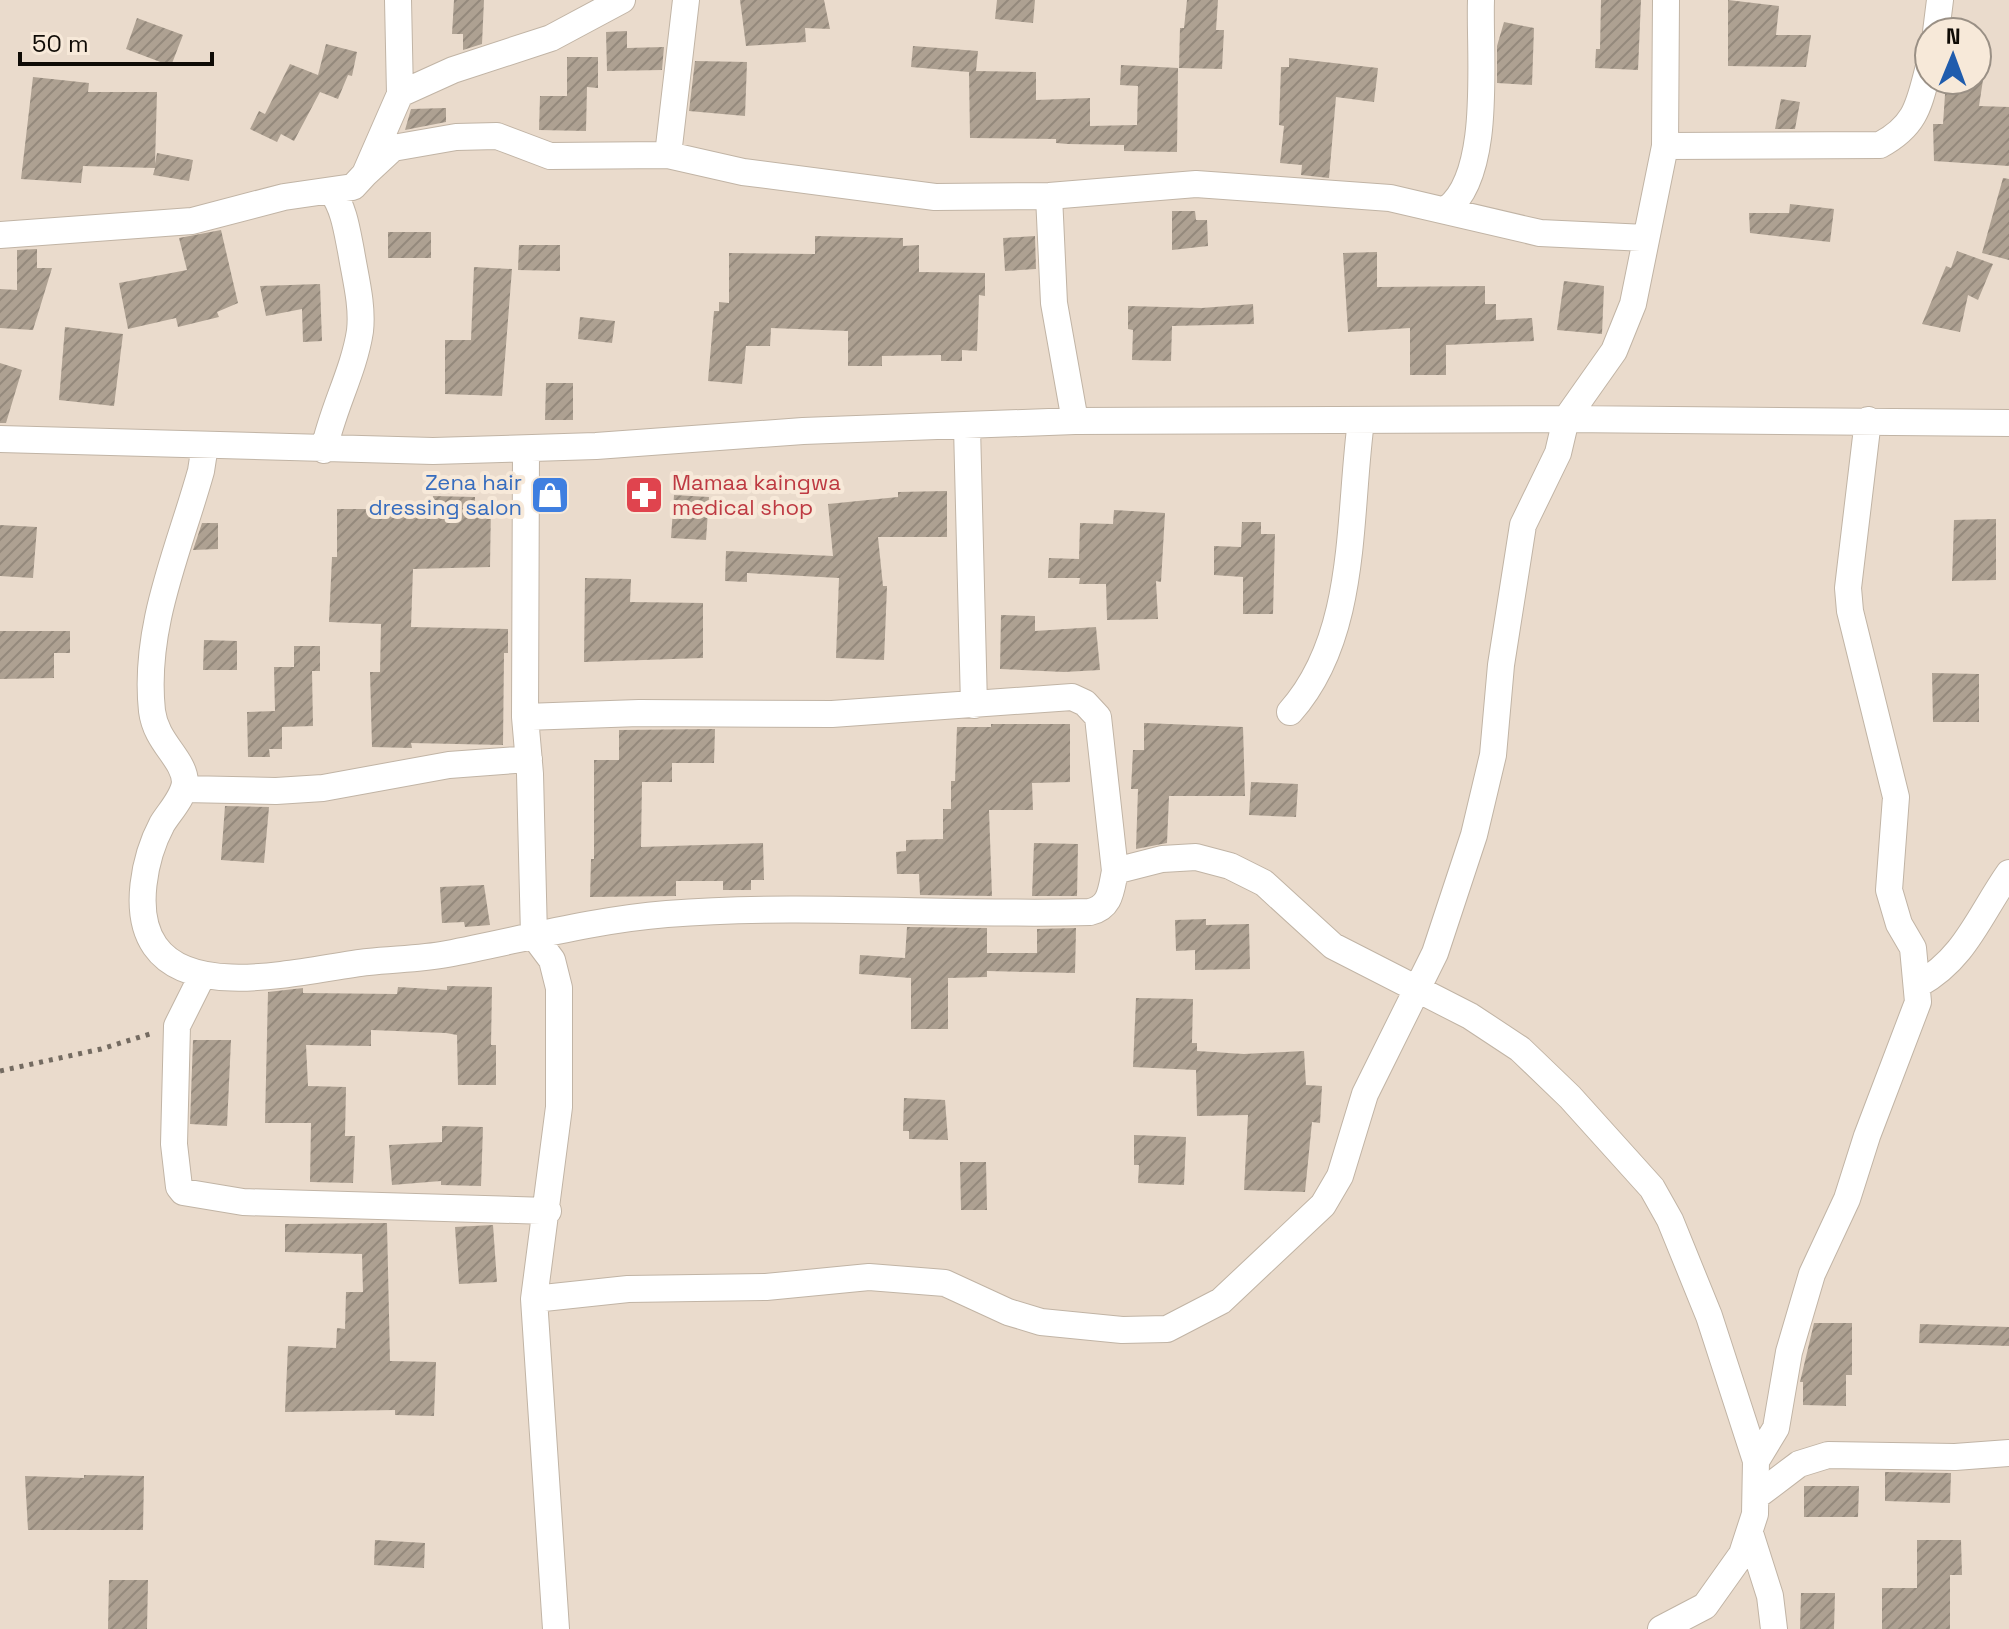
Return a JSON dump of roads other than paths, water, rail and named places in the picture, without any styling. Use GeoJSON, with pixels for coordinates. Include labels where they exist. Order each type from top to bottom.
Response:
{"type":"FeatureCollection","features":[{"type":"Feature","properties":{"kind":"street"},"geometry":{"type":"LineString","coordinates":[[365,174],[400,94],[398,0]]}},
{"type":"Feature","properties":{"kind":"street"},"geometry":{"type":"LineString","coordinates":[[400,94],[453,70],[551,38],[622,0]]}},
{"type":"Feature","properties":{"kind":"street"},"geometry":{"type":"LineString","coordinates":[[668,155],[686,0]]}},
{"type":"Feature","properties":{"kind":"street"},"geometry":{"type":"LineString","coordinates":[[1447,209],[1463,191],[1474,164],[1478,128],[1481,0]]}},
{"type":"Feature","properties":{"kind":"street"},"geometry":{"type":"LineString","coordinates":[[534,1299],[628,1289],[766,1287],[869,1277],[945,1283],[1008,1312],[1041,1322],[1122,1330],[1178,1326],[1221,1301],[1331,1195],[1365,1094],[1435,953],[1474,835],[1493,755],[1518,539],[1558,453],[1566,419],[1614,351],[1633,304],[1665,146],[1666,0]]}},
{"type":"Feature","properties":{"kind":"street"},"geometry":{"type":"LineString","coordinates":[[1665,146],[1880,145],[1901,134],[1918,109],[1921,96]]}},
{"type":"Feature","properties":{"kind":"street"},"geometry":{"type":"LineString","coordinates":[[0,235],[192,221],[284,197],[332,192],[353,187],[393,148],[478,135],[514,140],[550,156],[668,155],[743,172],[935,197],[1049,196],[1196,184],[1390,198],[1447,209],[1527,231],[1646,238]]}},
{"type":"Feature","properties":{"kind":"street"},"geometry":{"type":"LineString","coordinates":[[324,450],[330,417],[360,333],[360,308],[348,238],[339,202],[332,192]]}},
{"type":"Feature","properties":{"kind":"street"},"geometry":{"type":"LineString","coordinates":[[1049,196],[1054,303],[1075,421]]}},
{"type":"Feature","properties":{"kind":"street"},"geometry":{"type":"LineString","coordinates":[[0,439],[324,450],[526,449],[803,431],[1075,421],[1566,419],[2009,423]]}},
{"type":"Feature","properties":{"kind":"street"},"geometry":{"type":"LineString","coordinates":[[1756,1461],[1776,1428],[1789,1352],[1812,1274],[1847,1199],[1870,1128],[1909,1032],[1919,984],[1913,948],[1891,905],[1889,874],[1896,797],[1850,611],[1848,588],[1868,420]]}},
{"type":"Feature","properties":{"kind":"street"},"geometry":{"type":"LineString","coordinates":[[1290,712],[1322,666],[1340,614],[1361,421]]}},
{"type":"Feature","properties":{"kind":"street"},"geometry":{"type":"LineString","coordinates":[[967,427],[971,474],[967,543],[974,705]]}},
{"type":"Feature","properties":{"kind":"street"},"geometry":{"type":"LineString","coordinates":[[205,445],[201,471],[151,646],[150,683],[156,733],[183,770],[184,789],[164,821],[151,852],[146,872],[145,914],[154,945],[163,955],[202,976],[248,976],[443,955],[665,914],[742,910],[1090,912],[1105,906],[1110,898],[1115,871],[1098,717],[1093,709],[1072,697],[832,714],[639,713],[525,717]]}},
{"type":"Feature","properties":{"kind":"street"},"geometry":{"type":"LineString","coordinates":[[526,449],[525,717],[534,936],[552,960],[558,975],[559,1107],[548,1211],[534,1299],[556,1629]]}},
{"type":"Feature","properties":{"kind":"street"},"geometry":{"type":"LineString","coordinates":[[184,789],[276,791],[323,788],[449,765],[529,759]]}},
{"type":"Feature","properties":{"kind":"street"},"geometry":{"type":"LineString","coordinates":[[1115,871],[1162,859],[1196,857],[1230,866],[1264,883],[1333,946],[1416,987],[1520,1049],[1570,1097],[1652,1188],[1670,1220],[1709,1316],[1756,1461],[1758,1495],[1750,1533],[1730,1575],[1705,1606],[1661,1629]]}},
{"type":"Feature","properties":{"kind":"street"},"geometry":{"type":"LineString","coordinates":[[1919,984],[1938,974],[1960,952],[2009,873]]}},
{"type":"Feature","properties":{"kind":"street"},"geometry":{"type":"LineString","coordinates":[[202,976],[177,1026],[174,1144],[179,1187],[183,1192],[221,1201],[548,1211]]}},
{"type":"Feature","properties":{"kind":"street"},"geometry":{"type":"LineString","coordinates":[[1758,1495],[1799,1464],[1828,1455],[1942,1457],[2009,1453]]}},
{"type":"Feature","properties":{"kind":"street"},"geometry":{"type":"LineString","coordinates":[[1750,1533],[1770,1596],[1774,1629]]}},
{"type":"Feature","properties":{"kind":"place","name":"Zena hair dressing salon"},"geometry":{"type":"Point","coordinates":[550,495]}},
{"type":"Feature","properties":{"kind":"place","name":"Mamaa kaingwa medical shop"},"geometry":{"type":"Point","coordinates":[644,495]}}]}
